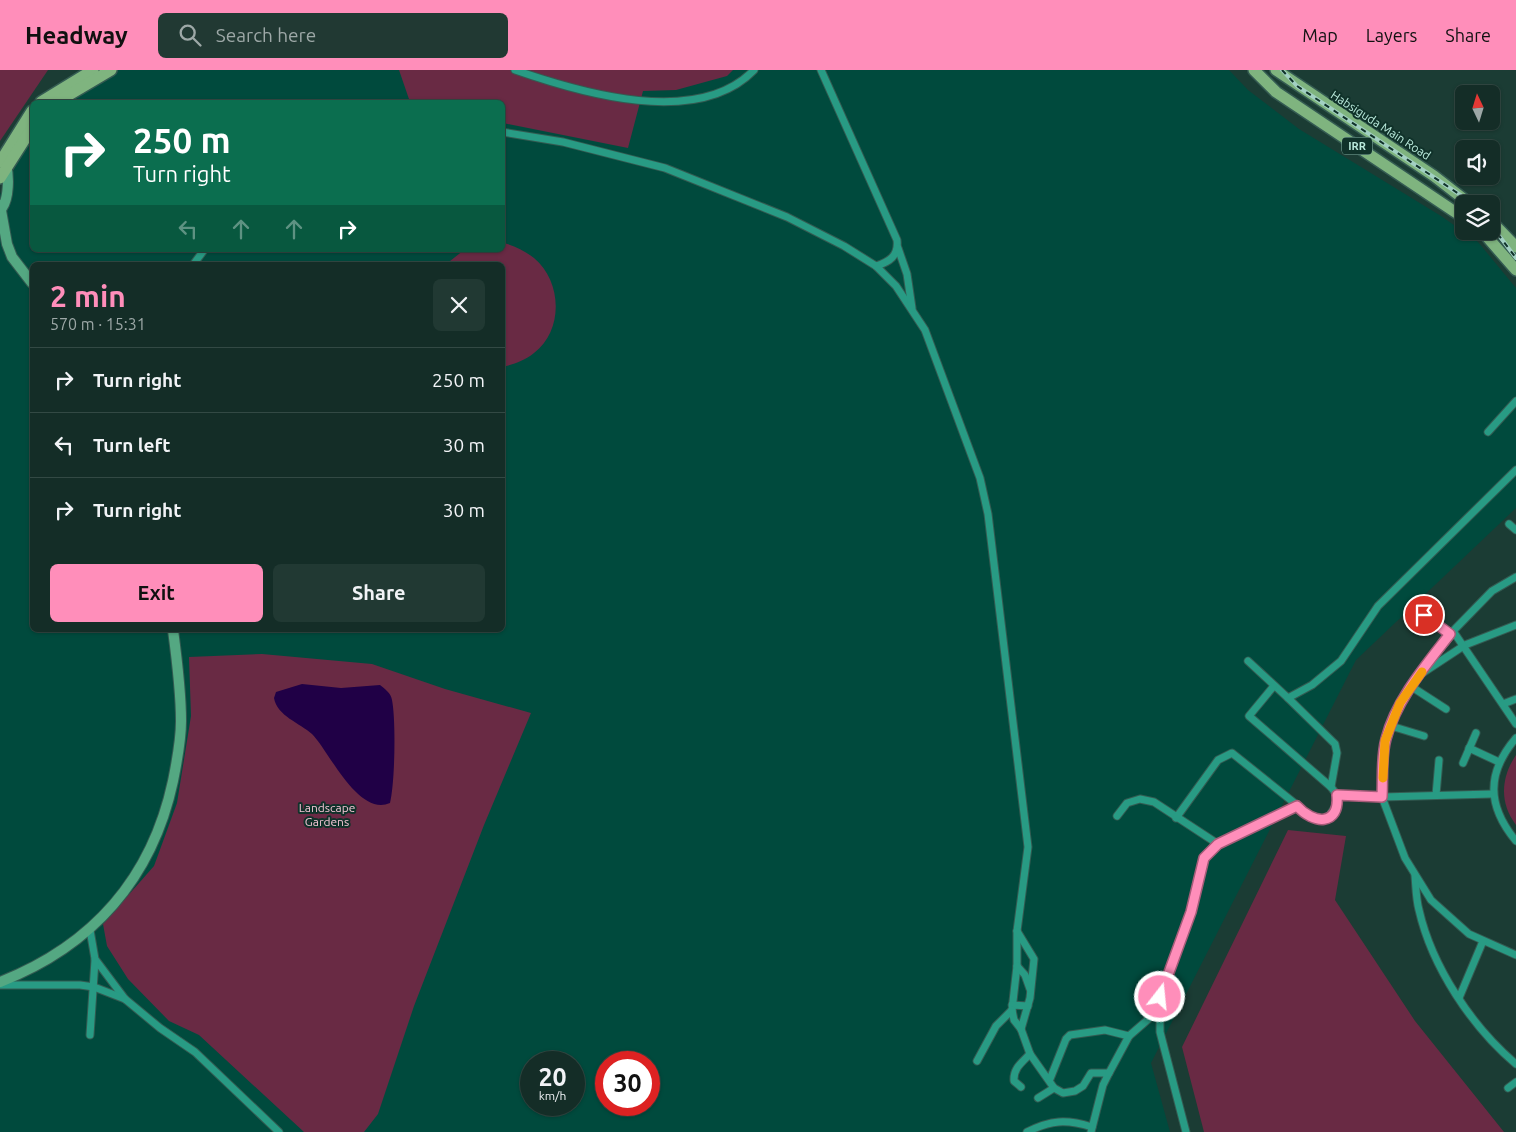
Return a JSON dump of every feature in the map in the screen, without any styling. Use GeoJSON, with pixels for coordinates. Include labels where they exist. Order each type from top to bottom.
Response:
{"type":"FeatureCollection","features":[{"type":"Feature","properties":{"kind":"main road"},"geometry":{"type":"LineString","coordinates":[[44,100],[93,70]]}},
{"type":"Feature","properties":{"kind":"main road"},"geometry":{"type":"LineString","coordinates":[[60,100],[111,70]]}},
{"type":"Feature","properties":{"kind":"main road","name":"IRR"},"geometry":{"type":"LineString","coordinates":[[1254,70],[1276,92],[1455,212]]}},
{"type":"Feature","properties":{"kind":"main road","name":"Habsiguda Main Road"},"geometry":{"type":"LineString","coordinates":[[1276,70],[1434,176],[1458,195]]}},
{"type":"Feature","properties":{"kind":"main road"},"geometry":{"type":"LineString","coordinates":[[1286,99],[1296,85]]}},
{"type":"Feature","properties":{"kind":"main road"},"geometry":{"type":"LineString","coordinates":[[0,178],[3,163],[30,115]]}},
{"type":"Feature","properties":{"kind":"main road"},"geometry":{"type":"LineString","coordinates":[[0,187],[3,163],[30,130]]}},
{"type":"Feature","properties":{"kind":"main road"},"geometry":{"type":"LineString","coordinates":[[3,163],[7,183],[5,204],[1,206],[2,231],[12,257],[30,280]]}},
{"type":"Feature","properties":{"kind":"main road"},"geometry":{"type":"LineString","coordinates":[[1500,231],[1516,248]]}},
{"type":"Feature","properties":{"kind":"main road"},"geometry":{"type":"LineString","coordinates":[[1490,240],[1516,270]]}},
{"type":"Feature","properties":{"kind":"main road"},"geometry":{"type":"LineString","coordinates":[[0,983],[44,962],[90,930],[129,887],[154,842],[168,807],[179,752],[182,721],[173,632]]}},
{"type":"Feature","properties":{"kind":"street"},"geometry":{"type":"LineString","coordinates":[[515,70],[620,98],[662,102],[683,101],[711,94],[738,83],[754,70]]}},
{"type":"Feature","properties":{"kind":"street"},"geometry":{"type":"LineString","coordinates":[[821,70],[897,240],[907,274],[912,309]]}},
{"type":"Feature","properties":{"kind":"street"},"geometry":{"type":"LineString","coordinates":[[505,132],[563,142],[664,168],[787,217],[844,246],[876,266],[896,286],[912,309],[925,330],[942,370],[980,478],[988,514],[1028,847],[1016,931],[1017,966],[1012,1007],[1014,1020],[1021,1029],[1030,1054],[1050,1079],[1054,1088],[1063,1093],[1075,1091],[1083,1086],[1091,1073],[1109,1074]]}},
{"type":"Feature","properties":{"kind":"street"},"geometry":{"type":"LineString","coordinates":[[876,266],[887,262],[898,248]]}},
{"type":"Feature","properties":{"kind":"street"},"geometry":{"type":"LineString","coordinates":[[1488,432],[1516,401]]}},
{"type":"Feature","properties":{"kind":"street"},"geometry":{"type":"LineString","coordinates":[[1288,698],[1312,686],[1341,661],[1378,606],[1516,470]]}},
{"type":"Feature","properties":{"kind":"street"},"geometry":{"type":"LineString","coordinates":[[1509,524],[1516,530]]}},
{"type":"Feature","properties":{"kind":"street"},"geometry":{"type":"LineString","coordinates":[[1516,577],[1492,591],[1452,632],[1400,703],[1385,741],[1382,797],[1405,858],[1431,900],[1469,934],[1516,955]]}},
{"type":"Feature","properties":{"kind":"street"},"geometry":{"type":"LineString","coordinates":[[1424,615],[1452,632],[1465,645],[1516,724]]}},
{"type":"Feature","properties":{"kind":"street"},"geometry":{"type":"LineString","coordinates":[[1421,674],[1465,645],[1516,625]]}},
{"type":"Feature","properties":{"kind":"street"},"geometry":{"type":"LineString","coordinates":[[1248,661],[1273,687],[1288,698],[1335,744],[1337,754],[1331,787]]}},
{"type":"Feature","properties":{"kind":"street"},"geometry":{"type":"LineString","coordinates":[[1176,818],[1218,760],[1232,754],[1310,818],[1320,820],[1328,818],[1334,812],[1338,804],[1337,795],[1331,787],[1249,716],[1273,687]]}},
{"type":"Feature","properties":{"kind":"street"},"geometry":{"type":"LineString","coordinates":[[1412,687],[1446,708]]}},
{"type":"Feature","properties":{"kind":"street"},"geometry":{"type":"LineString","coordinates":[[1503,704],[1516,699]]}},
{"type":"Feature","properties":{"kind":"street"},"geometry":{"type":"LineString","coordinates":[[1391,726],[1424,736]]}},
{"type":"Feature","properties":{"kind":"street"},"geometry":{"type":"LineString","coordinates":[[1463,763],[1476,733]]}},
{"type":"Feature","properties":{"kind":"street"},"geometry":{"type":"LineString","coordinates":[[1516,738],[1499,762],[1492,794],[1502,824],[1516,841]]}},
{"type":"Feature","properties":{"kind":"street"},"geometry":{"type":"LineString","coordinates":[[1468,748],[1499,762]]}},
{"type":"Feature","properties":{"kind":"street"},"geometry":{"type":"LineString","coordinates":[[1436,795],[1440,760]]}},
{"type":"Feature","properties":{"kind":"street"},"geometry":{"type":"LineString","coordinates":[[1337,795],[1382,797],[1492,794]]}},
{"type":"Feature","properties":{"kind":"street"},"geometry":{"type":"LineString","coordinates":[[1117,816],[1126,803],[1140,799],[1154,802],[1218,844]]}},
{"type":"Feature","properties":{"kind":"street"},"geometry":{"type":"LineString","coordinates":[[1186,1132],[1160,1032],[1160,1009],[1163,989],[1191,912],[1204,858],[1218,844],[1297,806]]}},
{"type":"Feature","properties":{"kind":"street"},"geometry":{"type":"LineString","coordinates":[[1415,873],[1419,910],[1432,949],[1471,1017],[1496,1047],[1516,1064]]}},
{"type":"Feature","properties":{"kind":"street"},"geometry":{"type":"LineString","coordinates":[[90,930],[95,959],[90,1035]]}},
{"type":"Feature","properties":{"kind":"street"},"geometry":{"type":"LineString","coordinates":[[1016,931],[1034,959],[1031,991],[1021,1029]]}},
{"type":"Feature","properties":{"kind":"street"},"geometry":{"type":"LineString","coordinates":[[1459,998],[1483,941]]}},
{"type":"Feature","properties":{"kind":"street"},"geometry":{"type":"LineString","coordinates":[[95,959],[126,999],[160,1028],[195,1052],[279,1132]]}},
{"type":"Feature","properties":{"kind":"street"},"geometry":{"type":"LineString","coordinates":[[1017,966],[1025,975],[1031,991]]}},
{"type":"Feature","properties":{"kind":"street"},"geometry":{"type":"LineString","coordinates":[[0,983],[61,984],[94,987],[126,999]]}},
{"type":"Feature","properties":{"kind":"street"},"geometry":{"type":"LineString","coordinates":[[978,1061],[996,1026],[1012,1007],[1028,1006]]}},
{"type":"Feature","properties":{"kind":"street"},"geometry":{"type":"LineString","coordinates":[[1027,1132],[1040,1126],[1061,1121],[1072,1121],[1091,1130],[1103,1085],[1128,1036],[1160,1009]]}},
{"type":"Feature","properties":{"kind":"street"},"geometry":{"type":"LineString","coordinates":[[1050,1079],[1066,1039],[1070,1036],[1104,1030],[1128,1036]]}},
{"type":"Feature","properties":{"kind":"street"},"geometry":{"type":"LineString","coordinates":[[1021,1087],[1014,1082],[1013,1074],[1018,1065],[1030,1054]]}},
{"type":"Feature","properties":{"kind":"street"},"geometry":{"type":"LineString","coordinates":[[1508,1088],[1516,1082]]}},
{"type":"Feature","properties":{"kind":"street"},"geometry":{"type":"LineString","coordinates":[[1038,1098],[1054,1088]]}},
{"type":"Feature","properties":{"kind":"shaded area"},"geometry":{"type":"Polygon","coordinates":[[[105,70],[1229,70],[1248,90],[1299,129],[1455,226],[1455,240],[1475,240],[1478,242],[1516,288],[1516,508],[1356,660],[1151,1063],[1170,1132],[0,1132],[0,194],[30,141],[30,252],[505,252],[505,100],[73,100],[105,70]]]}},
{"type":"Feature","properties":{"kind":"shaded area"},"geometry":{"type":"Polygon","coordinates":[[[302,684],[341,688],[380,685],[389,693],[393,709],[394,736],[394,767],[390,803],[378,805],[367,801],[356,792],[345,780],[312,734],[280,710],[274,698],[276,692],[302,684]]]}},
{"type":"Feature","properties":{"kind":"green space"},"geometry":{"type":"Polygon","coordinates":[[[0,70],[48,70],[0,141],[0,70]]]}},
{"type":"Feature","properties":{"kind":"green space"},"geometry":{"type":"Polygon","coordinates":[[[399,70],[733,70],[727,76],[676,90],[643,91],[628,148],[505,123],[505,100],[409,100],[399,70]]]}},
{"type":"Feature","properties":{"kind":"green space"},"geometry":{"type":"Polygon","coordinates":[[[505,244],[534,258],[550,279],[556,306],[551,332],[544,343],[526,358],[505,366],[505,262],[449,262],[461,252],[505,252],[505,244]]]}},
{"type":"Feature","properties":{"kind":"green space","name":"Landscape Gardens"},"geometry":{"type":"Polygon","coordinates":[[[262,654],[372,664],[445,689],[531,713],[484,825],[414,1006],[378,1114],[364,1132],[304,1132],[199,1035],[169,1021],[128,979],[107,946],[103,924],[154,866],[177,803],[191,716],[189,657],[262,654]]]}},
{"type":"Feature","properties":{"kind":"green space"},"geometry":{"type":"Polygon","coordinates":[[[1516,755],[1516,825],[1507,808],[1504,790],[1507,772],[1516,755]]]}},
{"type":"Feature","properties":{"kind":"green space"},"geometry":{"type":"Polygon","coordinates":[[[1288,830],[1346,836],[1335,900],[1415,1021],[1504,1132],[1204,1132],[1182,1047],[1288,830]]]}},
{"type":"Feature","properties":{"kind":"railway"},"geometry":{"type":"LineString","coordinates":[[1282,70],[1297,86],[1460,195]]}},
{"type":"Feature","properties":{"kind":"railway"},"geometry":{"type":"LineString","coordinates":[[1500,237],[1516,258]]}},
{"type":"Feature","properties":{"kind":"slow traffic"},"geometry":{"type":"LineString","coordinates":[[1383,778],[1385,741],[1400,703],[1422,672]]}},
{"type":"Feature","properties":{"kind":"route"},"geometry":{"type":"LineString","coordinates":[[1160,997],[1191,912],[1204,858],[1218,844],[1297,806],[1310,818],[1320,820],[1328,818],[1334,812],[1338,804],[1337,795],[1382,797],[1385,741],[1400,703],[1450,634],[1424,615]]}}]}
